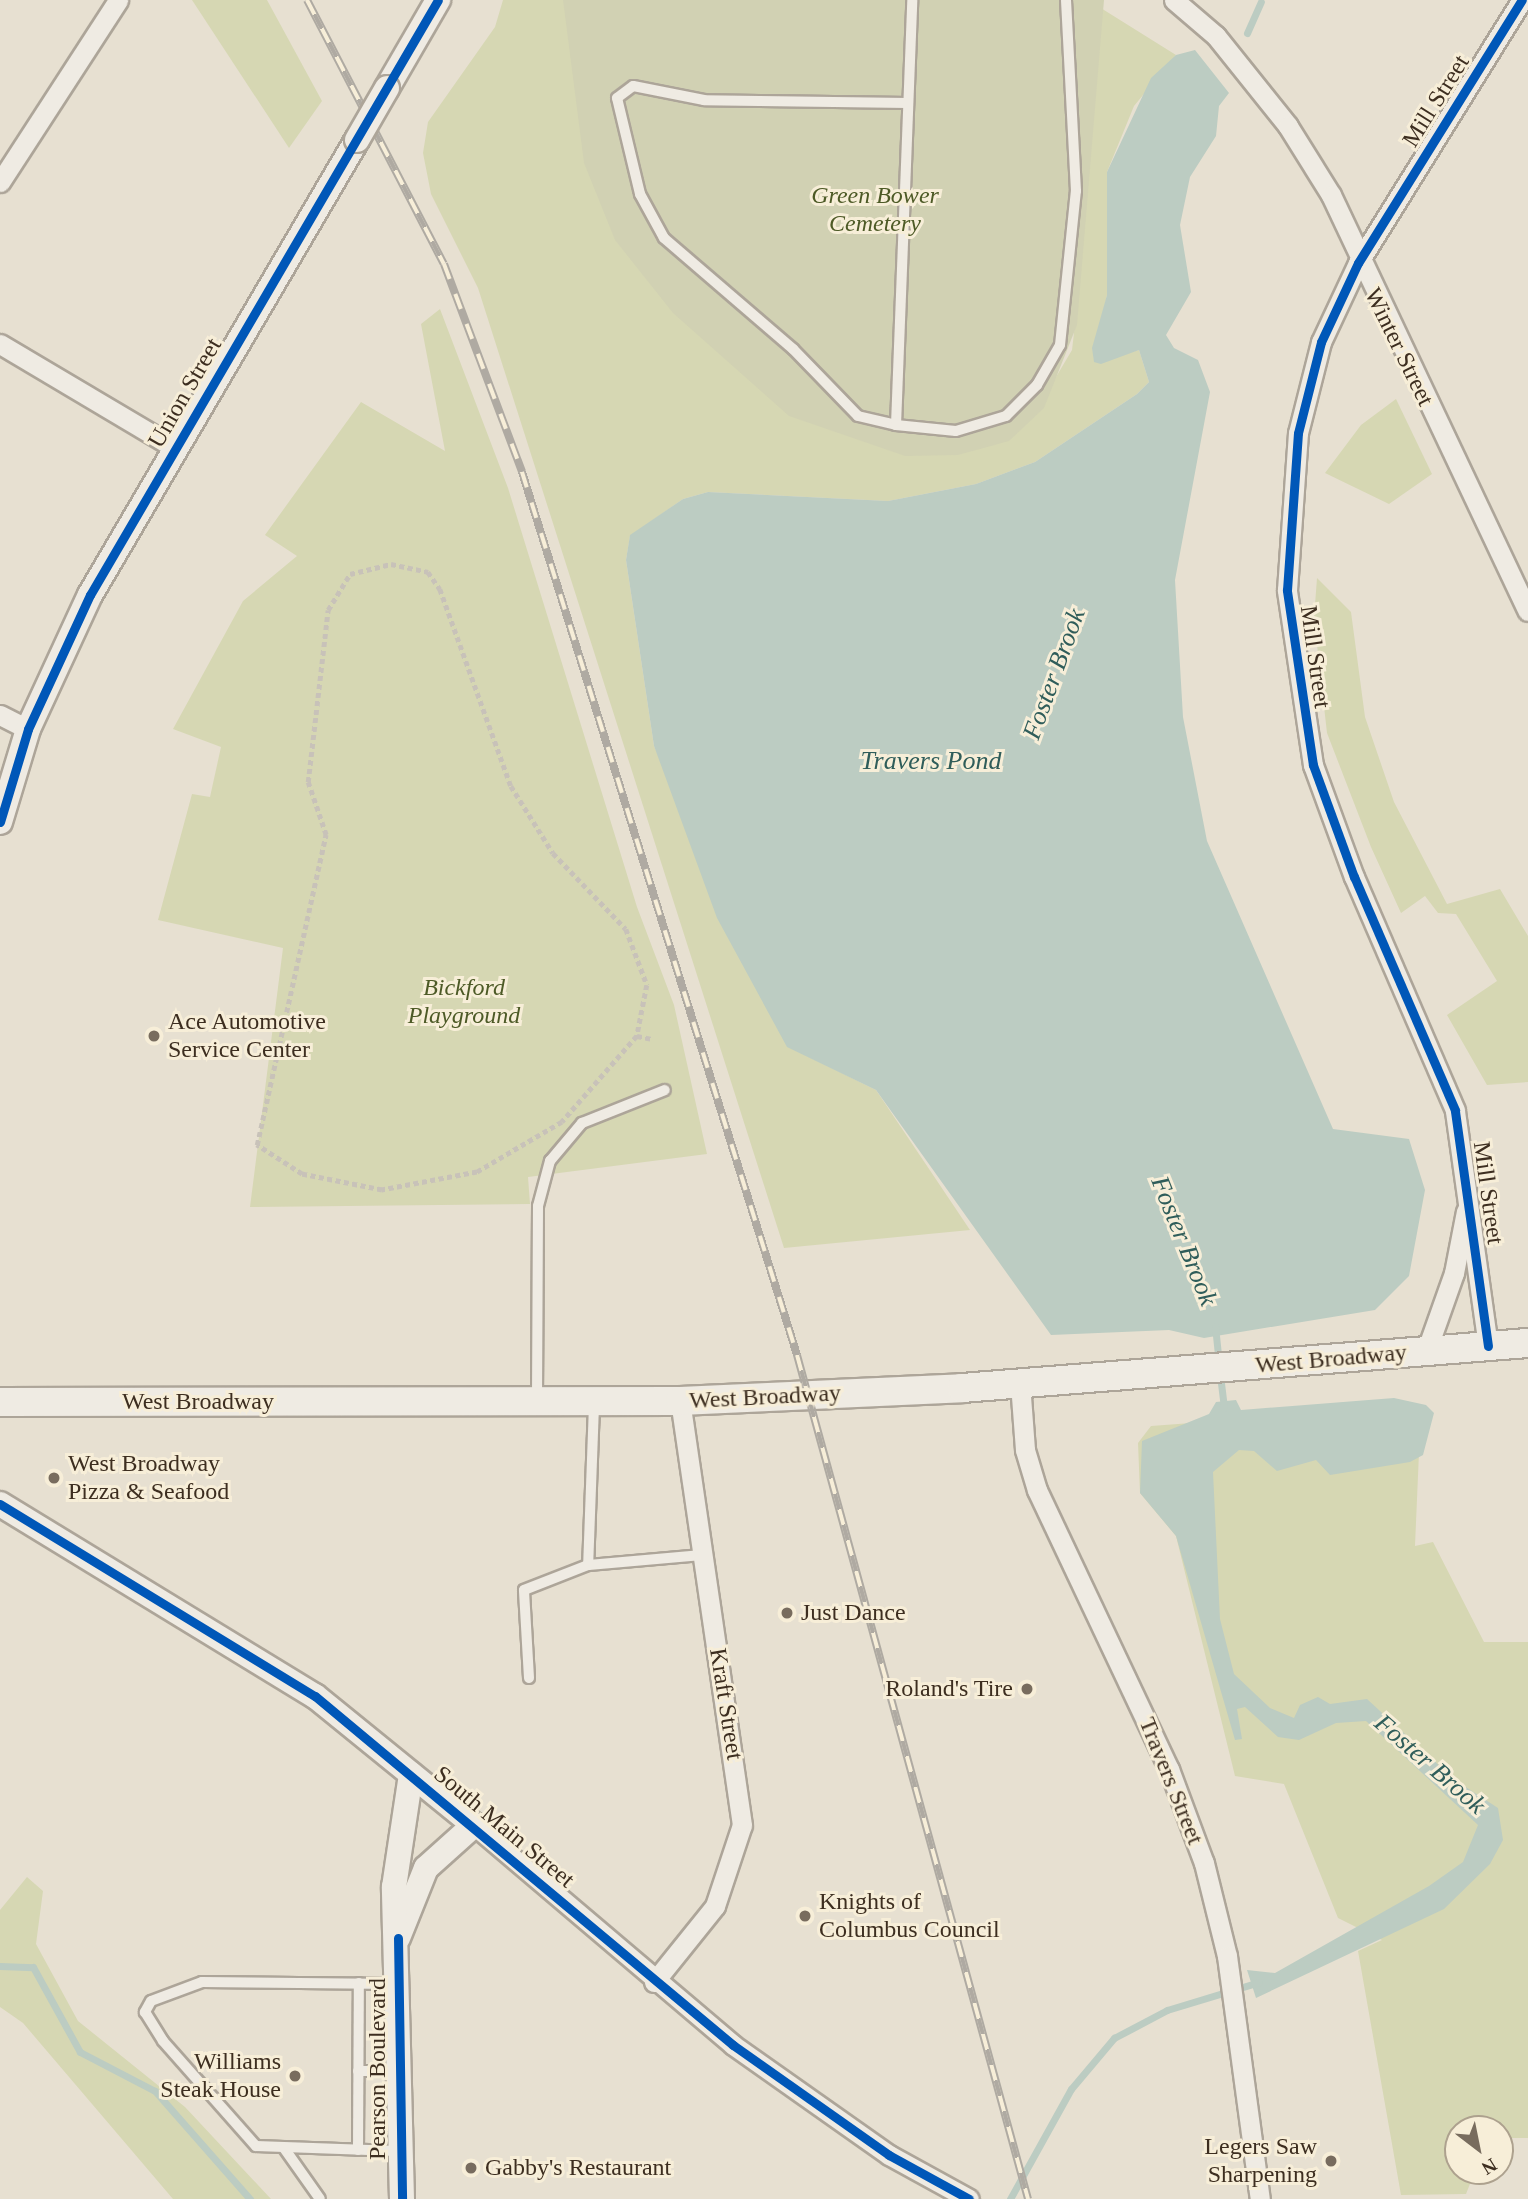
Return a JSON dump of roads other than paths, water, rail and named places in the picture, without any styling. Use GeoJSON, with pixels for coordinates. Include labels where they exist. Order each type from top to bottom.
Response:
{"type":"FeatureCollection","features":[{"type":"Feature","properties":{"kind":"main road","name":"West Broadway"},"geometry":{"type":"LineString","coordinates":[[0,1402],[680,1401],[1020,1384],[1528,1343]]}},
{"type":"Feature","properties":{"kind":"street"},"geometry":{"type":"LineString","coordinates":[[0,182],[118,0]]}},
{"type":"Feature","properties":{"kind":"street","name":"Union Street"},"geometry":{"type":"LineString","coordinates":[[0,822],[29,729],[90,595],[438,0]]}},
{"type":"Feature","properties":{"kind":"street","name":"Winter Street"},"geometry":{"type":"LineString","coordinates":[[1174,0],[1216,36],[1241,67],[1288,126],[1331,195],[1358,263],[1528,611]]}},
{"type":"Feature","properties":{"kind":"street","name":"Mill Street"},"geometry":{"type":"LineString","coordinates":[[1488,1346],[1470,1189],[1447,1084],[1354,877],[1314,765],[1297,686],[1287,590],[1298,433],[1321,342],[1358,263],[1522,0]]}},
{"type":"Feature","properties":{"kind":"street"},"geometry":{"type":"LineString","coordinates":[[0,344],[175,448]]}},
{"type":"Feature","properties":{"kind":"street"},"geometry":{"type":"LineString","coordinates":[[0,715],[29,729]]}},
{"type":"Feature","properties":{"kind":"street","name":"Mill Street"},"geometry":{"type":"LineString","coordinates":[[1426,1352],[1454,1273],[1470,1189]]}},
{"type":"Feature","properties":{"kind":"street","name":"Travers Street"},"geometry":{"type":"LineString","coordinates":[[1020,1384],[1025,1450],[1037,1490],[1187,1814],[1227,1956],[1260,2199]]}},
{"type":"Feature","properties":{"kind":"street","name":"Kraft Street"},"geometry":{"type":"LineString","coordinates":[[654,1982],[715,1906],[742,1825],[680,1401]]}},
{"type":"Feature","properties":{"kind":"street","name":"South Main Street"},"geometry":{"type":"LineString","coordinates":[[0,1504],[315,1696],[474,1825],[654,1982],[834,2118],[969,2199]]}},
{"type":"Feature","properties":{"kind":"street","name":"Pearson Boulevard"},"geometry":{"type":"LineString","coordinates":[[402,2199],[397,2151],[395,2071],[398,1938],[394,1887],[411,1774]]}},
{"type":"Feature","properties":{"kind":"street","name":"Pearson Boulevard"},"geometry":{"type":"LineString","coordinates":[[398,1938],[426,1868],[474,1825]]}},
{"type":"Feature","properties":{"kind":"lane"},"geometry":{"type":"LineString","coordinates":[[896,425],[912,0]]}},
{"type":"Feature","properties":{"kind":"lane"},"geometry":{"type":"LineString","coordinates":[[908,103],[704,100],[633,86],[617,98],[640,194],[664,238],[813,367],[858,416],[896,425],[956,431],[1006,416],[1037,385],[1059,345],[1076,191],[1066,0]]}},
{"type":"Feature","properties":{"kind":"lane"},"geometry":{"type":"LineString","coordinates":[[537,1402],[538,1206],[550,1161],[582,1123],[665,1090]]}},
{"type":"Feature","properties":{"kind":"lane"},"geometry":{"type":"LineString","coordinates":[[588,1565],[595,1402]]}},
{"type":"Feature","properties":{"kind":"lane"},"geometry":{"type":"LineString","coordinates":[[529,1678],[524,1590],[588,1565],[704,1555]]}},
{"type":"Feature","properties":{"kind":"lane"},"geometry":{"type":"LineString","coordinates":[[396,1984],[202,1982],[147,2006],[148,2023],[249,2141],[284,2148],[397,2151]]}},
{"type":"Feature","properties":{"kind":"lane"},"geometry":{"type":"LineString","coordinates":[[358,2150],[359,1983]]}},
{"type":"Feature","properties":{"kind":"lane"},"geometry":{"type":"LineString","coordinates":[[358,2071],[395,2071]]}},
{"type":"Feature","properties":{"kind":"lane"},"geometry":{"type":"LineString","coordinates":[[284,2148],[320,2199]]}},
{"type":"Feature","properties":{"kind":"water","name":"Travers Pond"},"geometry":{"type":"Polygon","coordinates":[[[1195,50],[1229,93],[1219,106],[1216,136],[1190,177],[1180,225],[1191,292],[1166,335],[1174,348],[1198,360],[1210,392],[1175,580],[1183,717],[1207,841],[1333,1129],[1409,1139],[1425,1190],[1409,1276],[1375,1310],[1204,1338],[1169,1330],[1051,1335],[876,1090],[787,1047],[717,918],[654,746],[626,560],[630,535],[683,499],[708,492],[888,501],[976,484],[1035,462],[1137,394],[1149,382],[1139,350],[1101,364],[1094,362],[1092,348],[1107,295],[1107,172],[1151,78],[1176,55],[1195,50]]]}},
{"type":"Feature","properties":{"kind":"water"},"geometry":{"type":"Polygon","coordinates":[[[1394,1398],[1426,1405],[1434,1413],[1423,1455],[1410,1462],[1330,1475],[1316,1460],[1277,1471],[1254,1451],[1239,1450],[1213,1472],[1220,1619],[1234,1674],[1270,1708],[1294,1718],[1300,1705],[1318,1697],[1330,1704],[1367,1699],[1455,1780],[1498,1808],[1503,1840],[1490,1864],[1444,1909],[1256,1998],[1247,1970],[1275,1973],[1429,1886],[1463,1862],[1478,1825],[1366,1721],[1336,1723],[1299,1740],[1278,1737],[1245,1707],[1237,1709],[1242,1739],[1235,1740],[1176,1536],[1140,1493],[1142,1441],[1209,1414],[1216,1402],[1236,1400],[1241,1410],[1394,1398]]]}},
{"type":"Feature","properties":{"kind":"waterway","name":"Foster Brook"},"geometry":{"type":"LineString","coordinates":[[1247,33],[1261,2]]}},
{"type":"Feature","properties":{"kind":"waterway","name":"Foster Brook"},"geometry":{"type":"LineString","coordinates":[[1215,1326],[1219,1363]]}},
{"type":"Feature","properties":{"kind":"waterway","name":"Foster Brook"},"geometry":{"type":"LineString","coordinates":[[1220,1375],[1224,1408]]}},
{"type":"Feature","properties":{"kind":"waterway"},"geometry":{"type":"LineString","coordinates":[[0,1966],[33,1967],[80,2052],[155,2091],[250,2199]]}},
{"type":"Feature","properties":{"kind":"waterway","name":"Foster Brook"},"geometry":{"type":"LineString","coordinates":[[1010,2199],[1071,2089],[1114,2038],[1167,2010],[1259,1982]]}},
{"type":"Feature","properties":{"kind":"railway"},"geometry":{"type":"LineString","coordinates":[[307,0],[444,264],[522,472],[797,1355],[1028,2199]]}},
{"type":"Feature","properties":{"kind":"place","name":"Ace Automotive Service Center"},"geometry":{"type":"Point","coordinates":[154,1036]}},
{"type":"Feature","properties":{"kind":"place","name":"West Broadway Pizza & Seafood"},"geometry":{"type":"Point","coordinates":[54,1478]}},
{"type":"Feature","properties":{"kind":"place","name":"Just Dance"},"geometry":{"type":"Point","coordinates":[787,1613]}},
{"type":"Feature","properties":{"kind":"place","name":"Roland's Tire"},"geometry":{"type":"Point","coordinates":[1027,1689]}},
{"type":"Feature","properties":{"kind":"place","name":"Knights of Columbus Council"},"geometry":{"type":"Point","coordinates":[805,1916]}},
{"type":"Feature","properties":{"kind":"place","name":"Williams Steak House"},"geometry":{"type":"Point","coordinates":[295,2076]}},
{"type":"Feature","properties":{"kind":"place","name":"Legers Saw Sharpening"},"geometry":{"type":"Point","coordinates":[1331,2161]}},
{"type":"Feature","properties":{"kind":"place","name":"Gabby's Restaurant"},"geometry":{"type":"Point","coordinates":[471,2168]}},
{"type":"Feature","properties":{"kind":"park label","name":"Green Bower Cemetery"},"geometry":{"type":"Point","coordinates":[875,210]}},
{"type":"Feature","properties":{"kind":"park label","name":"Bickford Playground"},"geometry":{"type":"Point","coordinates":[464,1002]}}]}
